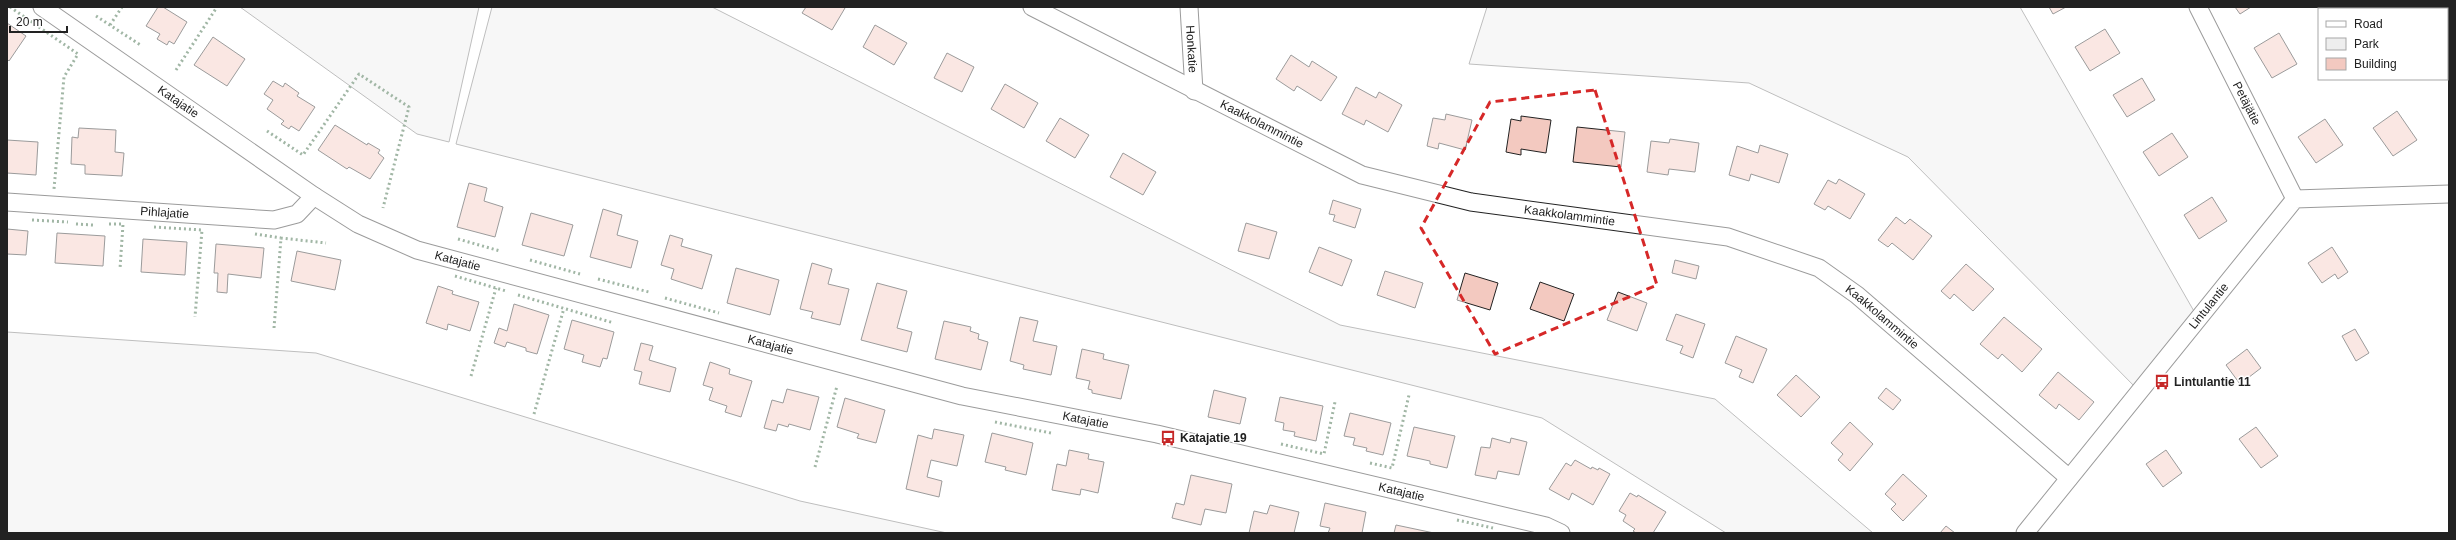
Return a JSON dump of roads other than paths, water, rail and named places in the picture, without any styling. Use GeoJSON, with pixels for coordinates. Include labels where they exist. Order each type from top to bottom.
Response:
{"type":"FeatureCollection","features":[{"type":"Feature","properties":{"kind":"street","name":"Katajatie"},"geometry":{"type":"LineString","coordinates":[[42,7],[314,196],[358,224],[417,250],[962,396],[1157,434],[1546,526],[1561,533]]}},
{"type":"Feature","properties":{"kind":"street","name":"Kaakkolammintie"},"geometry":{"type":"LineString","coordinates":[[1032,7],[1194,91],[1362,175],[1471,202],[1728,237],[1819,268],[1857,295],[2069,478]]}},
{"type":"Feature","properties":{"kind":"street","name":"Honkatie"},"geometry":{"type":"LineString","coordinates":[[1189,7],[1194,91]]}},
{"type":"Feature","properties":{"kind":"street","name":"Petäjätie"},"geometry":{"type":"LineString","coordinates":[[2198,7],[2295,199]]}},
{"type":"Feature","properties":{"kind":"street"},"geometry":{"type":"LineString","coordinates":[[2295,199],[2449,194]]}},
{"type":"Feature","properties":{"kind":"street","name":"Pihlajatie"},"geometry":{"type":"LineString","coordinates":[[7,202],[274,220],[297,214],[314,196]]}},
{"type":"Feature","properties":{"kind":"street","name":"Lintulantie"},"geometry":{"type":"LineString","coordinates":[[2025,533],[2183,341],[2295,199]]}},
{"type":"Feature","properties":{"kind":"place","name":"Lintulantie 11"},"geometry":{"type":"Point","coordinates":[2162,382]}},
{"type":"Feature","properties":{"kind":"place","name":"Katajatie 19"},"geometry":{"type":"Point","coordinates":[1168,438]}}]}
